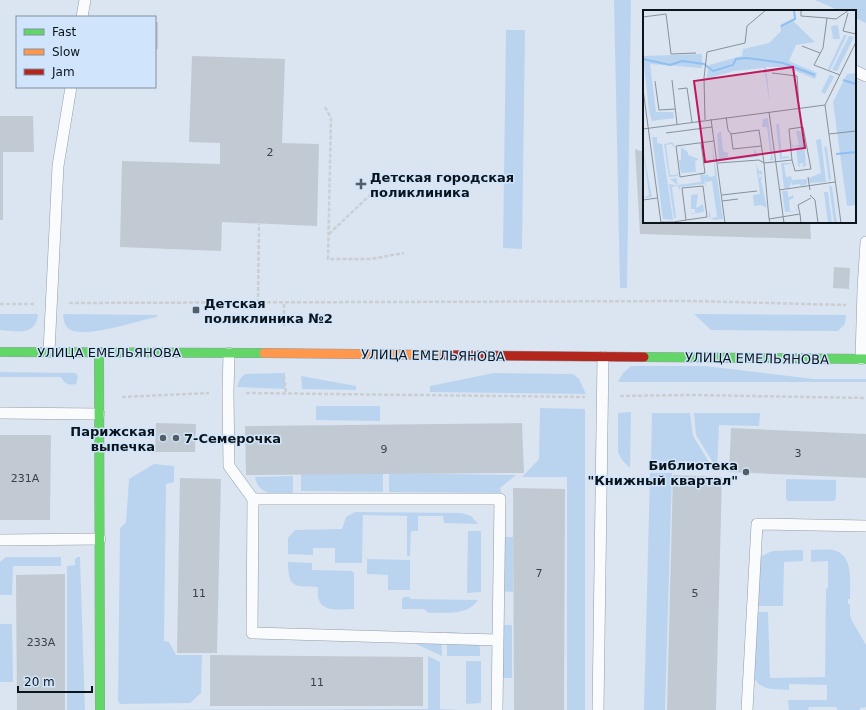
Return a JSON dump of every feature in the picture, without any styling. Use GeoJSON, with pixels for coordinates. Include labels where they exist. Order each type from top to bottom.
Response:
{"type":"FeatureCollection","features":[{"type":"Feature","properties":{"kind":"main road","name":"УЛИЦА ЕМЕЛЬЯНОВА"},"geometry":{"type":"LineString","coordinates":[[0,352],[864,359]]}},
{"type":"Feature","properties":{"kind":"main road"},"geometry":{"type":"LineString","coordinates":[[99,352],[100,710]]}},
{"type":"Feature","properties":{"kind":"lane"},"geometry":{"type":"LineString","coordinates":[[82,16],[85,0]]}},
{"type":"Feature","properties":{"kind":"lane"},"geometry":{"type":"LineString","coordinates":[[856,71],[866,76]]}},
{"type":"Feature","properties":{"kind":"lane"},"geometry":{"type":"LineString","coordinates":[[49,352],[58,166],[71,88]]}},
{"type":"Feature","properties":{"kind":"lane"},"geometry":{"type":"LineString","coordinates":[[864,359],[862,305],[866,242]]}},
{"type":"Feature","properties":{"kind":"lane"},"geometry":{"type":"LineString","coordinates":[[229,353],[228,466],[253,499],[252,633],[497,640]]}},
{"type":"Feature","properties":{"kind":"lane"},"geometry":{"type":"LineString","coordinates":[[598,710],[602,356]]}},
{"type":"Feature","properties":{"kind":"lane"},"geometry":{"type":"LineString","coordinates":[[0,413],[99,414]]}},
{"type":"Feature","properties":{"kind":"lane"},"geometry":{"type":"LineString","coordinates":[[253,499],[500,499],[496,710]]}},
{"type":"Feature","properties":{"kind":"lane"},"geometry":{"type":"LineString","coordinates":[[747,710],[757,524],[866,526]]}},
{"type":"Feature","properties":{"kind":"lane"},"geometry":{"type":"LineString","coordinates":[[0,540],[100,539]]}},
{"type":"Feature","properties":{"kind":"path"},"geometry":{"type":"LineString","coordinates":[[325,107],[331,118],[328,258],[371,259],[404,254]]}},
{"type":"Feature","properties":{"kind":"path"},"geometry":{"type":"LineString","coordinates":[[328,235],[370,195]]}},
{"type":"Feature","properties":{"kind":"path"},"geometry":{"type":"LineString","coordinates":[[258,303],[259,224]]}},
{"type":"Feature","properties":{"kind":"path"},"geometry":{"type":"LineString","coordinates":[[0,304],[692,301],[862,305]]}},
{"type":"Feature","properties":{"kind":"path"},"geometry":{"type":"LineString","coordinates":[[284,303],[284,326]]}},
{"type":"Feature","properties":{"kind":"path"},"geometry":{"type":"LineString","coordinates":[[283,372],[286,394]]}},
{"type":"Feature","properties":{"kind":"path"},"geometry":{"type":"LineString","coordinates":[[100,398],[228,393],[601,397],[692,395],[866,398]]}},
{"type":"Feature","properties":{"kind":"shaded area"},"geometry":{"type":"Polygon","coordinates":[[[614,0],[631,0],[627,288],[620,288],[614,0]]]}},
{"type":"Feature","properties":{"kind":"shaded area"},"geometry":{"type":"Polygon","coordinates":[[[815,0],[866,0],[866,23],[856,18],[856,10],[838,10],[815,0]]]}},
{"type":"Feature","properties":{"kind":"shaded area"},"geometry":{"type":"Polygon","coordinates":[[[506,30],[525,30],[522,249],[503,248],[506,30]]]}},
{"type":"Feature","properties":{"kind":"shaded area"},"geometry":{"type":"Polygon","coordinates":[[[0,314],[38,314],[33,326],[24,331],[19,331],[0,330],[0,314]]]}},
{"type":"Feature","properties":{"kind":"shaded area"},"geometry":{"type":"Polygon","coordinates":[[[63,314],[158,315],[156,317],[112,328],[78,332],[67,327],[63,314]]]}},
{"type":"Feature","properties":{"kind":"shaded area"},"geometry":{"type":"Polygon","coordinates":[[[694,314],[846,315],[845,324],[838,331],[711,330],[694,314]]]}},
{"type":"Feature","properties":{"kind":"shaded area"},"geometry":{"type":"Polygon","coordinates":[[[631,366],[705,366],[813,379],[866,379],[866,382],[618,382],[623,373],[631,366]]]}},
{"type":"Feature","properties":{"kind":"shaded area"},"geometry":{"type":"Polygon","coordinates":[[[0,372],[76,373],[78,377],[76,384],[71,385],[63,381],[61,377],[0,377],[0,372]]]}},
{"type":"Feature","properties":{"kind":"shaded area"},"geometry":{"type":"Polygon","coordinates":[[[285,373],[285,389],[237,387],[240,379],[245,374],[285,373]]]}},
{"type":"Feature","properties":{"kind":"shaded area"},"geometry":{"type":"Polygon","coordinates":[[[494,373],[573,374],[579,379],[586,394],[430,392],[430,386],[494,373]]]}},
{"type":"Feature","properties":{"kind":"shaded area"},"geometry":{"type":"Polygon","coordinates":[[[301,376],[356,386],[356,390],[302,389],[301,376]]]}},
{"type":"Feature","properties":{"kind":"shaded area"},"geometry":{"type":"Polygon","coordinates":[[[316,406],[380,406],[380,421],[316,420],[316,406]]]}},
{"type":"Feature","properties":{"kind":"shaded area"},"geometry":{"type":"Polygon","coordinates":[[[540,408],[585,409],[585,710],[567,710],[567,477],[522,477],[539,459],[540,408]]]}},
{"type":"Feature","properties":{"kind":"shaded area"},"geometry":{"type":"Polygon","coordinates":[[[631,412],[630,468],[622,460],[618,452],[618,413],[631,412]]]}},
{"type":"Feature","properties":{"kind":"shaded area"},"geometry":{"type":"Polygon","coordinates":[[[652,413],[690,413],[693,436],[714,470],[677,469],[677,464],[651,463],[652,413]]]}},
{"type":"Feature","properties":{"kind":"shaded area"},"geometry":{"type":"Polygon","coordinates":[[[694,413],[760,413],[759,426],[719,425],[717,469],[696,435],[694,413]]]}},
{"type":"Feature","properties":{"kind":"shaded area"},"geometry":{"type":"Polygon","coordinates":[[[154,464],[174,466],[174,482],[166,484],[164,641],[169,642],[176,655],[202,655],[201,693],[190,703],[120,704],[118,701],[120,528],[126,522],[129,479],[154,464]]]}},
{"type":"Feature","properties":{"kind":"shaded area"},"geometry":{"type":"Polygon","coordinates":[[[389,473],[516,475],[500,488],[501,493],[389,492],[389,473]]]}},
{"type":"Feature","properties":{"kind":"shaded area"},"geometry":{"type":"Polygon","coordinates":[[[650,473],[672,473],[665,710],[644,710],[650,473]]]}},
{"type":"Feature","properties":{"kind":"shaded area"},"geometry":{"type":"Polygon","coordinates":[[[301,474],[383,474],[383,492],[301,491],[301,474]]]}},
{"type":"Feature","properties":{"kind":"shaded area"},"geometry":{"type":"Polygon","coordinates":[[[293,476],[293,495],[275,494],[265,491],[260,488],[255,477],[293,476]]]}},
{"type":"Feature","properties":{"kind":"shaded area"},"geometry":{"type":"Polygon","coordinates":[[[786,479],[836,480],[836,498],[834,501],[788,501],[786,499],[786,479]]]}},
{"type":"Feature","properties":{"kind":"shaded area"},"geometry":{"type":"Polygon","coordinates":[[[355,512],[462,513],[471,516],[478,524],[444,523],[443,516],[418,516],[418,531],[411,531],[410,556],[407,556],[407,516],[363,515],[362,563],[335,563],[335,548],[313,548],[313,555],[288,554],[288,538],[295,530],[342,529],[346,517],[355,512]]]}},
{"type":"Feature","properties":{"kind":"shaded area"},"geometry":{"type":"Polygon","coordinates":[[[468,531],[481,531],[481,592],[467,593],[468,531]]]}},
{"type":"Feature","properties":{"kind":"shaded area"},"geometry":{"type":"Polygon","coordinates":[[[501,537],[513,537],[513,592],[501,591],[501,537]]]}},
{"type":"Feature","properties":{"kind":"shaded area"},"geometry":{"type":"Polygon","coordinates":[[[803,550],[803,561],[784,562],[783,606],[753,606],[760,557],[772,551],[803,550]]]}},
{"type":"Feature","properties":{"kind":"shaded area"},"geometry":{"type":"Polygon","coordinates":[[[811,550],[833,550],[845,557],[848,563],[850,599],[848,599],[848,604],[850,604],[850,614],[852,621],[866,645],[866,707],[860,708],[860,710],[837,710],[837,707],[809,707],[808,710],[789,710],[788,700],[827,700],[827,685],[789,684],[789,690],[772,689],[766,688],[758,683],[753,673],[754,612],[768,612],[770,678],[825,677],[826,589],[828,588],[828,561],[811,562],[811,550]]]}},
{"type":"Feature","properties":{"kind":"shaded area"},"geometry":{"type":"Polygon","coordinates":[[[6,557],[61,557],[61,566],[13,566],[12,595],[0,595],[0,562],[6,557]]]}},
{"type":"Feature","properties":{"kind":"shaded area"},"geometry":{"type":"Polygon","coordinates":[[[80,557],[85,710],[67,710],[67,566],[75,565],[75,559],[80,557]]]}},
{"type":"Feature","properties":{"kind":"shaded area"},"geometry":{"type":"Polygon","coordinates":[[[367,559],[410,560],[410,590],[388,590],[388,575],[367,574],[367,559]]]}},
{"type":"Feature","properties":{"kind":"shaded area"},"geometry":{"type":"Polygon","coordinates":[[[288,562],[312,563],[312,570],[352,571],[354,573],[354,609],[340,610],[325,607],[321,604],[318,598],[318,587],[298,586],[291,582],[288,571],[288,562]]]}},
{"type":"Feature","properties":{"kind":"shaded area"},"geometry":{"type":"Polygon","coordinates":[[[404,597],[410,597],[410,599],[478,600],[468,609],[463,611],[451,613],[431,613],[424,609],[402,609],[402,599],[404,597]]]}},
{"type":"Feature","properties":{"kind":"shaded area"},"geometry":{"type":"Polygon","coordinates":[[[0,624],[12,624],[13,682],[0,682],[0,624]]]}},
{"type":"Feature","properties":{"kind":"shaded area"},"geometry":{"type":"Polygon","coordinates":[[[500,625],[512,625],[512,678],[500,678],[500,625]]]}},
{"type":"Feature","properties":{"kind":"shaded area"},"geometry":{"type":"Polygon","coordinates":[[[416,632],[441,632],[442,656],[416,644],[416,632]]]}},
{"type":"Feature","properties":{"kind":"shaded area"},"geometry":{"type":"Polygon","coordinates":[[[447,632],[471,636],[478,643],[480,656],[447,656],[447,632]]]}},
{"type":"Feature","properties":{"kind":"shaded area"},"geometry":{"type":"Polygon","coordinates":[[[428,656],[440,662],[440,709],[460,710],[118,710],[428,709],[428,656]]]}},
{"type":"Feature","properties":{"kind":"shaded area"},"geometry":{"type":"Polygon","coordinates":[[[466,661],[481,661],[481,703],[466,704],[466,661]]]}},
{"type":"Feature","properties":{"kind":"building"},"geometry":{"type":"Polygon","coordinates":[[[156,22],[158,22],[158,49],[156,49],[156,22]]]}},
{"type":"Feature","properties":{"kind":"building"},"geometry":{"type":"Polygon","coordinates":[[[192,56],[285,59],[282,143],[319,144],[317,226],[222,222],[221,251],[120,247],[122,161],[220,164],[220,143],[189,142],[192,56]]]}},
{"type":"Feature","properties":{"kind":"building"},"geometry":{"type":"Polygon","coordinates":[[[0,116],[33,116],[34,152],[3,152],[3,220],[0,220],[0,116]]]}},
{"type":"Feature","properties":{"kind":"building"},"geometry":{"type":"Polygon","coordinates":[[[635,149],[643,152],[643,223],[810,223],[811,239],[640,234],[635,149]]]}},
{"type":"Feature","properties":{"kind":"building"},"geometry":{"type":"Polygon","coordinates":[[[834,267],[850,268],[849,289],[833,288],[834,267]]]}},
{"type":"Feature","properties":{"kind":"building","name":"7-Семерочка"},"geometry":{"type":"Polygon","coordinates":[[[156,423],[196,424],[195,452],[155,452],[156,423]]]}},
{"type":"Feature","properties":{"kind":"building"},"geometry":{"type":"Polygon","coordinates":[[[522,423],[524,473],[246,475],[245,426],[522,423]]]}},
{"type":"Feature","properties":{"kind":"building"},"geometry":{"type":"Polygon","coordinates":[[[731,428],[866,434],[866,478],[729,472],[731,428]]]}},
{"type":"Feature","properties":{"kind":"building"},"geometry":{"type":"Polygon","coordinates":[[[0,435],[51,435],[50,520],[0,520],[0,435]]]}},
{"type":"Feature","properties":{"kind":"building"},"geometry":{"type":"Polygon","coordinates":[[[673,475],[722,477],[716,710],[667,710],[673,475]]]}},
{"type":"Feature","properties":{"kind":"building"},"geometry":{"type":"Polygon","coordinates":[[[180,478],[221,479],[217,653],[177,653],[180,478]]]}},
{"type":"Feature","properties":{"kind":"building"},"geometry":{"type":"Polygon","coordinates":[[[513,488],[565,489],[564,710],[514,710],[513,488]]]}},
{"type":"Feature","properties":{"kind":"building"},"geometry":{"type":"Polygon","coordinates":[[[65,574],[65,710],[17,710],[16,575],[65,574]]]}},
{"type":"Feature","properties":{"kind":"building"},"geometry":{"type":"Polygon","coordinates":[[[210,655],[423,657],[423,706],[210,706],[210,655]]]}},
{"type":"Feature","properties":{"kind":"traffic: fast"},"geometry":{"type":"LineString","coordinates":[[0,352],[264,353]]}},
{"type":"Feature","properties":{"kind":"traffic: fast"},"geometry":{"type":"LineString","coordinates":[[99,352],[100,710]]}},
{"type":"Feature","properties":{"kind":"traffic: fast"},"geometry":{"type":"LineString","coordinates":[[644,357],[866,359]]}},
{"type":"Feature","properties":{"kind":"traffic: slow"},"geometry":{"type":"LineString","coordinates":[[264,353],[445,355]]}},
{"type":"Feature","properties":{"kind":"traffic: jam"},"geometry":{"type":"LineString","coordinates":[[445,355],[644,357]]}},
{"type":"Feature","properties":{"kind":"place","name":"Детская городская поликлиника"},"geometry":{"type":"Point","coordinates":[361,184]}},
{"type":"Feature","properties":{"kind":"place","name":"Детская поликлиника №2"},"geometry":{"type":"Point","coordinates":[196,310]}},
{"type":"Feature","properties":{"kind":"place","name":"Парижская выпечка"},"geometry":{"type":"Point","coordinates":[163,438]}},
{"type":"Feature","properties":{"kind":"place","name":"7-Семерочка"},"geometry":{"type":"Point","coordinates":[176,438]}},
{"type":"Feature","properties":{"kind":"place","name":"Библиотека \"Книжный квартал\""},"geometry":{"type":"Point","coordinates":[746,472]}}]}
